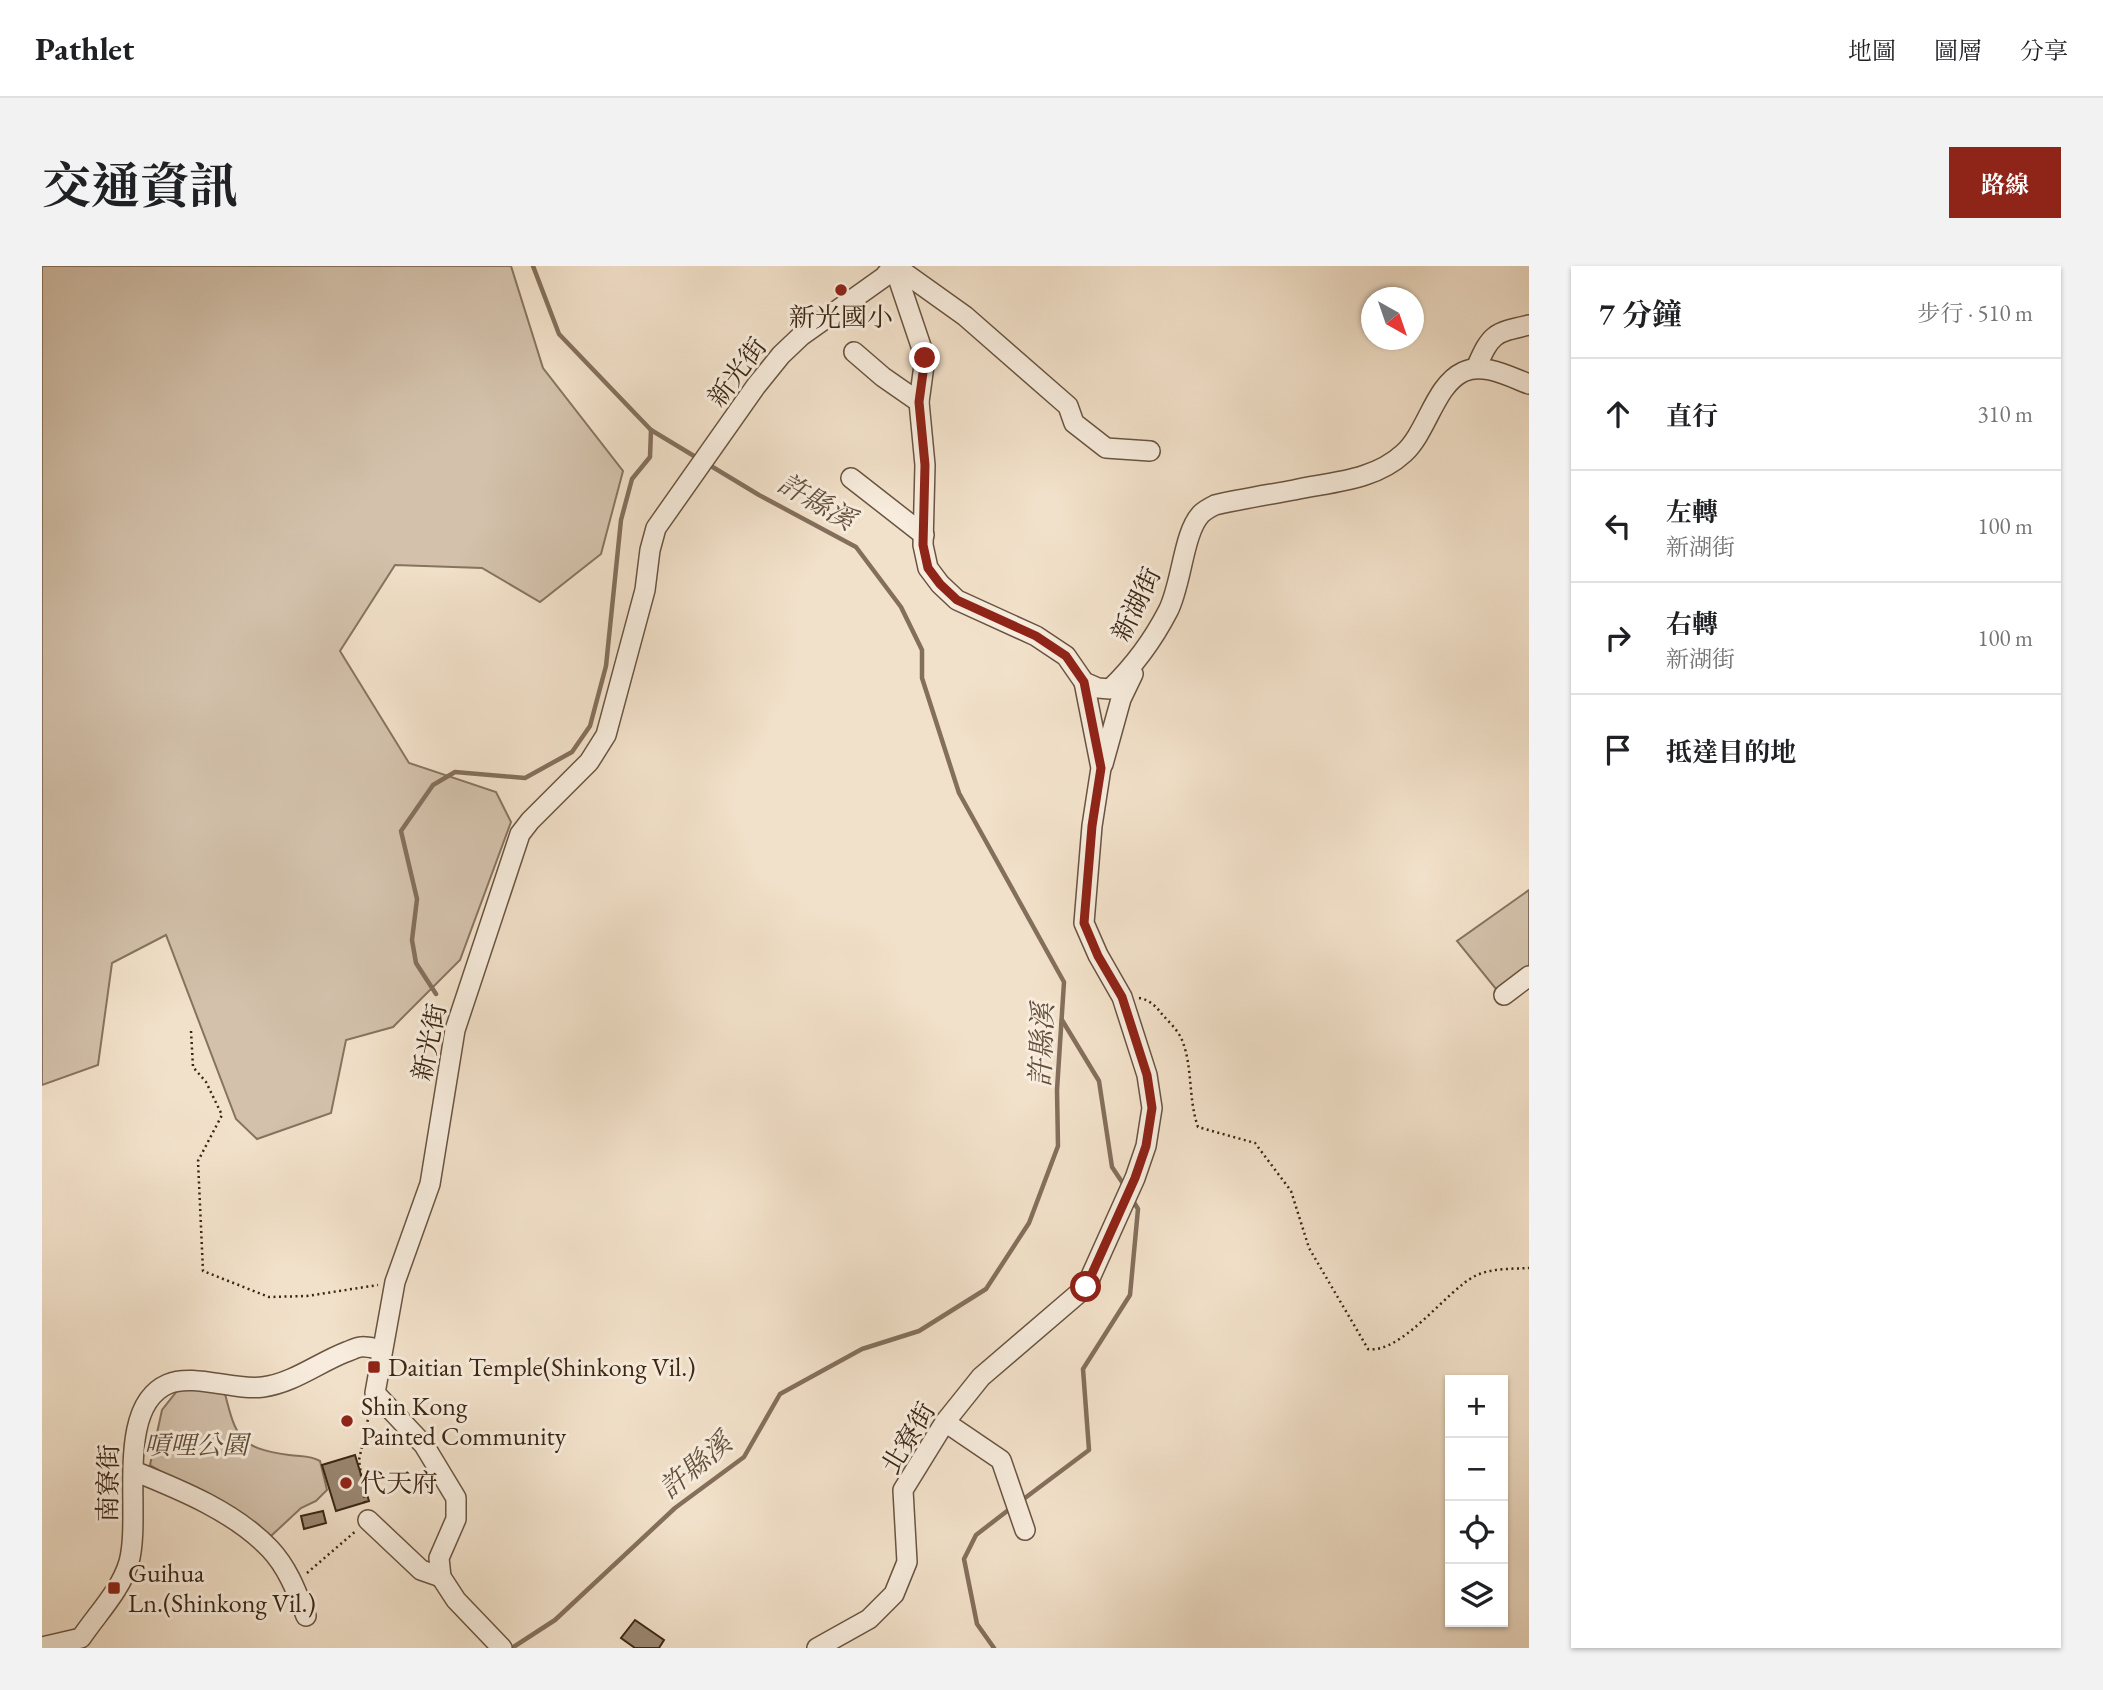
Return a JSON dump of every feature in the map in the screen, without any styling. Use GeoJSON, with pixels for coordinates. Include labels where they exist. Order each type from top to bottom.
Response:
{"type":"FeatureCollection","features":[{"type":"Feature","properties":{"kind":"street"},"geometry":{"type":"LineString","coordinates":[[894,266],[925,358],[919,402],[925,465],[924,536],[928,568],[957,600],[1036,636],[1066,656],[1084,682],[1101,768]]}},
{"type":"Feature","properties":{"kind":"street"},"geometry":{"type":"LineString","coordinates":[[894,266],[965,316],[1069,406],[1074,423],[1105,449],[1150,451]]}},
{"type":"Feature","properties":{"kind":"street","name":"新光街"},"geometry":{"type":"LineString","coordinates":[[375,1393],[395,1282],[430,1184],[455,1030],[520,834],[589,762],[606,735],[645,590],[656,528],[756,386],[781,355],[801,336],[884,277],[894,266]]}},
{"type":"Feature","properties":{"kind":"street"},"geometry":{"type":"LineString","coordinates":[[1529,325],[1501,332],[1488,342],[1476,368],[1497,372],[1529,384]]}},
{"type":"Feature","properties":{"kind":"street"},"geometry":{"type":"LineString","coordinates":[[854,352],[883,377],[919,402]]}},
{"type":"Feature","properties":{"kind":"street","name":"新湖街"},"geometry":{"type":"LineString","coordinates":[[1084,682],[1098,688],[1110,689],[1141,657],[1169,609],[1191,531],[1202,513],[1215,505],[1348,481],[1381,468],[1404,453],[1448,383],[1462,372],[1476,368]]}},
{"type":"Feature","properties":{"kind":"street"},"geometry":{"type":"LineString","coordinates":[[851,478],[924,536]]}},
{"type":"Feature","properties":{"kind":"street"},"geometry":{"type":"LineString","coordinates":[[1101,768],[1121,699],[1141,657]]}},
{"type":"Feature","properties":{"kind":"street","name":"北寮街"},"geometry":{"type":"LineString","coordinates":[[817,1648],[869,1619],[894,1594],[907,1562],[903,1490],[945,1422],[981,1377],[1086,1287],[1135,1178],[1146,1146],[1152,1108],[1147,1075],[1122,997],[1098,956],[1084,923],[1092,826],[1101,768]]}},
{"type":"Feature","properties":{"kind":"street"},"geometry":{"type":"LineString","coordinates":[[1504,995],[1529,975]]}},
{"type":"Feature","properties":{"kind":"street","name":"南寮街"},"geometry":{"type":"LineString","coordinates":[[42,1647],[81,1638],[124,1578],[132,1548],[134,1441],[137,1420],[147,1401],[157,1390],[169,1383],[188,1381],[235,1387],[262,1387],[296,1377],[328,1359],[361,1347],[382,1350]]}},
{"type":"Feature","properties":{"kind":"street"},"geometry":{"type":"LineString","coordinates":[[375,1393],[424,1445],[456,1498],[456,1519],[439,1558],[441,1577],[456,1600],[502,1648]]}},
{"type":"Feature","properties":{"kind":"street"},"geometry":{"type":"LineString","coordinates":[[945,1422],[1001,1460],[1025,1530]]}},
{"type":"Feature","properties":{"kind":"street"},"geometry":{"type":"LineString","coordinates":[[134,1471],[178,1489],[241,1525],[271,1550],[294,1584],[306,1616]]}},
{"type":"Feature","properties":{"kind":"street"},"geometry":{"type":"LineString","coordinates":[[368,1520],[421,1570],[441,1577]]}},
{"type":"Feature","properties":{"kind":"path"},"geometry":{"type":"LineString","coordinates":[[1122,997],[1145,999],[1159,1010],[1181,1037],[1186,1055],[1192,1111],[1199,1127],[1255,1143],[1292,1191],[1310,1248],[1368,1349],[1375,1350],[1401,1338],[1475,1276],[1493,1270],[1529,1268]]}},
{"type":"Feature","properties":{"kind":"path"},"geometry":{"type":"LineString","coordinates":[[191,1031],[193,1068],[206,1082],[222,1115],[198,1161],[203,1271],[269,1297],[307,1296],[395,1282]]}},
{"type":"Feature","properties":{"kind":"path"},"geometry":{"type":"LineString","coordinates":[[294,1584],[368,1520],[359,1460],[375,1393]]}},
{"type":"Feature","properties":{"kind":"green space"},"geometry":{"type":"Polygon","coordinates":[[[42,266],[511,266],[543,368],[623,471],[601,554],[540,602],[482,568],[395,565],[340,651],[409,763],[496,792],[511,822],[460,960],[393,1027],[346,1040],[331,1113],[257,1139],[236,1119],[166,935],[112,963],[98,1065],[42,1085],[42,266]]]}},
{"type":"Feature","properties":{"kind":"green space"},"geometry":{"type":"Polygon","coordinates":[[[1529,890],[1529,973],[1500,994],[1457,941],[1529,890]]]}},
{"type":"Feature","properties":{"kind":"green space","name":"嗊哩公園"},"geometry":{"type":"Polygon","coordinates":[[[202,1385],[224,1390],[236,1429],[249,1444],[272,1452],[320,1461],[327,1490],[316,1501],[301,1508],[271,1536],[150,1465],[162,1410],[177,1391],[202,1385]]]}},
{"type":"Feature","properties":{"kind":"building","name":"代天府"},"geometry":{"type":"Polygon","coordinates":[[[355,1455],[369,1501],[336,1511],[322,1465],[355,1455]]]}},
{"type":"Feature","properties":{"kind":"building"},"geometry":{"type":"Polygon","coordinates":[[[323,1511],[326,1523],[304,1529],[301,1516],[323,1511]]]}},
{"type":"Feature","properties":{"kind":"building"},"geometry":{"type":"Polygon","coordinates":[[[635,1620],[664,1640],[659,1648],[635,1648],[621,1638],[635,1620]]]}},
{"type":"Feature","properties":{"kind":"waterway","name":"許縣溪"},"geometry":{"type":"LineString","coordinates":[[533,266],[559,334],[651,430],[699,459]]}},
{"type":"Feature","properties":{"kind":"waterway"},"geometry":{"type":"LineString","coordinates":[[436,994],[416,963],[412,940],[417,899],[401,831],[433,785],[455,772],[525,778],[572,752],[590,726],[606,666],[621,520],[632,479],[650,457],[651,430]]}},
{"type":"Feature","properties":{"kind":"waterway","name":"許縣溪"},"geometry":{"type":"LineString","coordinates":[[512,1648],[555,1620],[675,1508],[744,1457],[780,1394],[862,1349],[919,1331],[986,1289],[1029,1223],[1058,1146],[1057,1090],[1064,982],[959,793],[922,678],[922,650],[901,607],[856,547],[706,463]]}},
{"type":"Feature","properties":{"kind":"waterway"},"geometry":{"type":"LineString","coordinates":[[1062,1020],[1099,1081],[1112,1167],[1124,1185]]}},
{"type":"Feature","properties":{"kind":"waterway"},"geometry":{"type":"LineString","coordinates":[[1021,1501],[1089,1450],[1083,1369],[1130,1295],[1138,1209],[1132,1199]]}},
{"type":"Feature","properties":{"kind":"waterway"},"geometry":{"type":"LineString","coordinates":[[994,1648],[977,1624],[964,1559],[976,1535],[1011,1508]]}},
{"type":"Feature","properties":{"kind":"place","name":"新光國小"},"geometry":{"type":"Point","coordinates":[841,290]}},
{"type":"Feature","properties":{"kind":"place","name":"Daitian Temple(Shinkong Vil.)"},"geometry":{"type":"Point","coordinates":[374,1367]}},
{"type":"Feature","properties":{"kind":"place","name":"Shin Kong Painted Community"},"geometry":{"type":"Point","coordinates":[347,1421]}},
{"type":"Feature","properties":{"kind":"place","name":"代天府"},"geometry":{"type":"Point","coordinates":[346,1483]}},
{"type":"Feature","properties":{"kind":"place","name":"Guihua Ln.(Shinkong Vil.)"},"geometry":{"type":"Point","coordinates":[114,1588]}},
{"type":"Feature","properties":{"kind":"route"},"geometry":{"type":"LineString","coordinates":[[925,358],[919,402],[925,465],[923,545],[928,568],[957,600],[1036,636],[1066,656],[1084,682],[1101,768],[1092,826],[1084,923],[1098,956],[1122,997],[1147,1075],[1152,1108],[1146,1146],[1135,1178],[1086,1287]]}}]}
